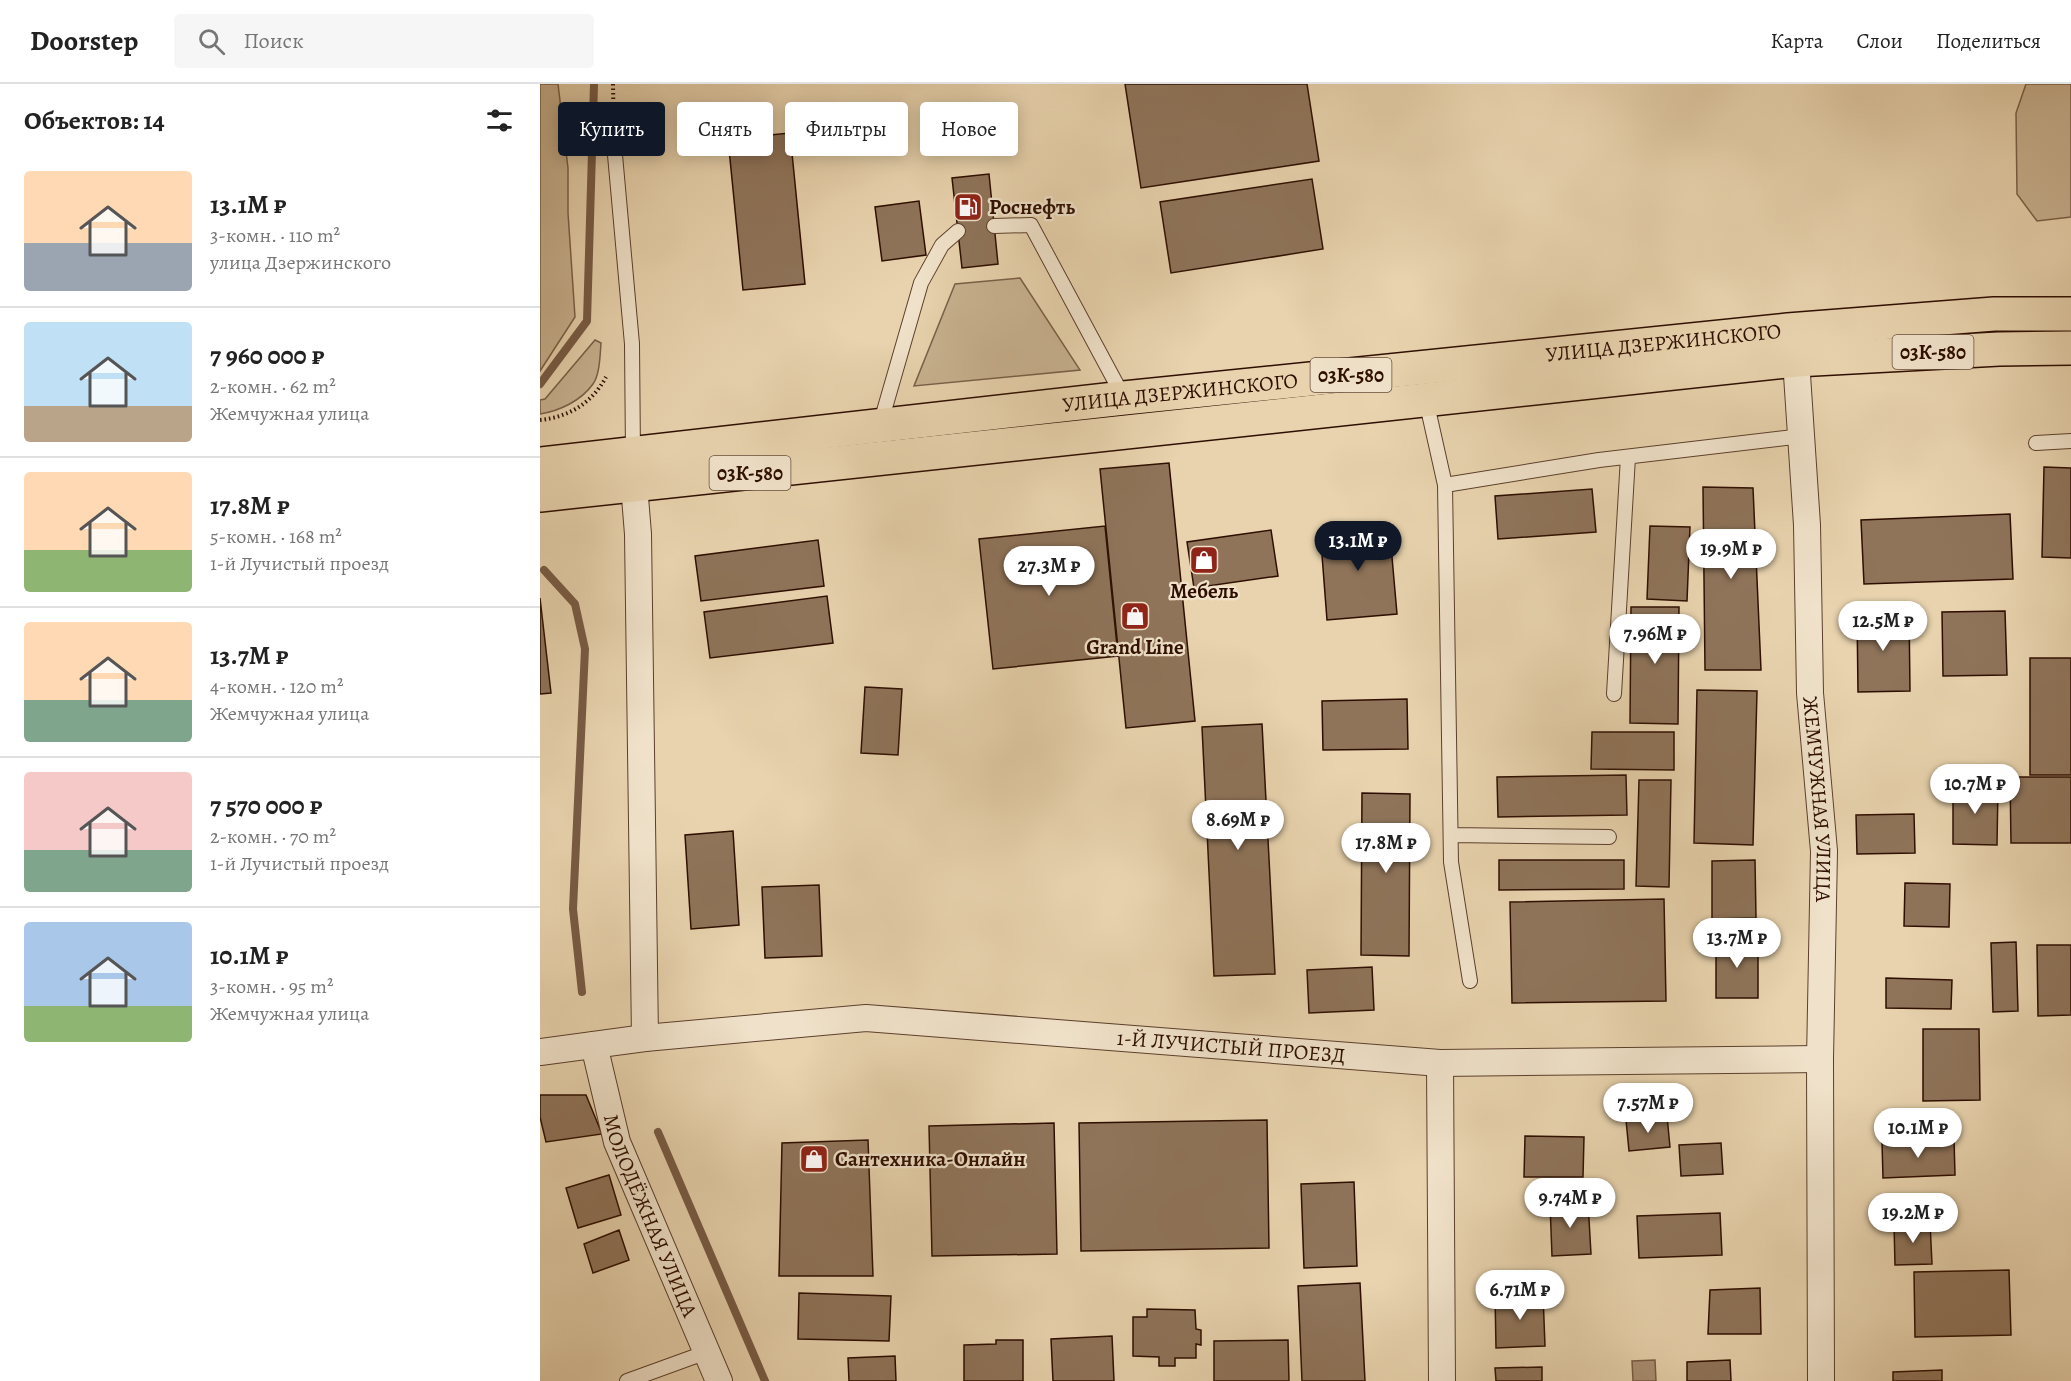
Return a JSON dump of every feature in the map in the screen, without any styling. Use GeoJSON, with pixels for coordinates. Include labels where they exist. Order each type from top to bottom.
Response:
{"type":"FeatureCollection","features":[{"type":"Feature","properties":{"kind":"main road","name":"УЛИЦА ДЗЕРЖИНСКОГО"},"geometry":{"type":"LineString","coordinates":[[540,495],[633,470],[880,425],[1788,330],[1994,314],[2071,314]]}},
{"type":"Feature","properties":{"kind":"main road","name":"УЛИЦА ДЗЕРЖИНСКОГО"},"geometry":{"type":"LineString","coordinates":[[540,464],[633,470],[1428,400],[1796,360],[1999,349],[2071,348]]}},
{"type":"Feature","properties":{"kind":"street","name":"ЖЕМЧУЖНАЯ УЛИЦА"},"geometry":{"type":"LineString","coordinates":[[1796,360],[1808,525],[1810,693],[1824,851],[1820,1059],[1821,1381]]}},
{"type":"Feature","properties":{"kind":"street"},"geometry":{"type":"LineString","coordinates":[[633,470],[638,546],[645,1038]]}},
{"type":"Feature","properties":{"kind":"street","name":"1-Й ЛУЧИСТЫЙ ПРОЕЗД"},"geometry":{"type":"LineString","coordinates":[[540,1052],[645,1038],[866,1018],[1440,1063],[1820,1059]]}},
{"type":"Feature","properties":{"kind":"street","name":"МОЛОДЁЖНАЯ УЛИЦА"},"geometry":{"type":"LineString","coordinates":[[594,1045],[617,1142],[719,1381]]}},
{"type":"Feature","properties":{"kind":"street"},"geometry":{"type":"LineString","coordinates":[[1440,1063],[1442,1381]]}},
{"type":"Feature","properties":{"kind":"lane"},"geometry":{"type":"LineString","coordinates":[[615,156],[632,344],[633,470]]}},
{"type":"Feature","properties":{"kind":"lane"},"geometry":{"type":"LineString","coordinates":[[994,226],[1031,225],[1124,398]]}},
{"type":"Feature","properties":{"kind":"lane"},"geometry":{"type":"LineString","coordinates":[[880,425],[921,283],[942,246],[958,231]]}},
{"type":"Feature","properties":{"kind":"lane"},"geometry":{"type":"LineString","coordinates":[[1428,400],[1445,485],[1451,862],[1470,981]]}},
{"type":"Feature","properties":{"kind":"lane"},"geometry":{"type":"LineString","coordinates":[[1445,485],[1628,457],[1802,436]]}},
{"type":"Feature","properties":{"kind":"lane"},"geometry":{"type":"LineString","coordinates":[[2036,443],[2071,441]]}},
{"type":"Feature","properties":{"kind":"lane"},"geometry":{"type":"LineString","coordinates":[[1614,694],[1628,457]]}},
{"type":"Feature","properties":{"kind":"lane"},"geometry":{"type":"LineString","coordinates":[[1451,835],[1609,837]]}},
{"type":"Feature","properties":{"kind":"lane"},"geometry":{"type":"LineString","coordinates":[[627,1381],[707,1352]]}},
{"type":"Feature","properties":{"kind":"path"},"geometry":{"type":"LineString","coordinates":[[613,84],[614,102]]}},
{"type":"Feature","properties":{"kind":"path"},"geometry":{"type":"LineString","coordinates":[[540,420],[558,418],[573,411],[598,392],[606,377]]}},
{"type":"Feature","properties":{"kind":"shaded area"},"geometry":{"type":"Polygon","coordinates":[[[540,84],[558,84],[560,102],[558,102],[558,156],[567,156],[568,168],[568,213],[575,317],[540,371],[540,84]]]}},
{"type":"Feature","properties":{"kind":"shaded area"},"geometry":{"type":"Polygon","coordinates":[[[2026,84],[2071,84],[2071,217],[2037,221],[2017,194],[2016,113],[2026,84]]]}},
{"type":"Feature","properties":{"kind":"shaded area"},"geometry":{"type":"Polygon","coordinates":[[[1020,278],[1080,370],[914,386],[955,284],[1020,278]]]}},
{"type":"Feature","properties":{"kind":"shaded area"},"geometry":{"type":"Polygon","coordinates":[[[595,340],[601,343],[598,370],[593,384],[569,404],[540,414],[540,400],[545,399],[595,340]]]}},
{"type":"Feature","properties":{"kind":"shaded area"},"geometry":{"type":"Polygon","coordinates":[[[1655,1360],[1656,1381],[1633,1381],[1632,1361],[1655,1360]]]}},
{"type":"Feature","properties":{"kind":"building"},"geometry":{"type":"Polygon","coordinates":[[[1125,84],[1307,84],[1319,161],[1141,188],[1125,84]]]}},
{"type":"Feature","properties":{"kind":"building"},"geometry":{"type":"Polygon","coordinates":[[[785,133],[785,156],[792,156],[805,284],[743,290],[730,156],[773,156],[773,135],[785,133]]]}},
{"type":"Feature","properties":{"kind":"building"},"geometry":{"type":"Polygon","coordinates":[[[989,174],[998,264],[962,268],[952,178],[989,174]]]}},
{"type":"Feature","properties":{"kind":"building"},"geometry":{"type":"Polygon","coordinates":[[[1312,179],[1323,249],[1171,273],[1160,202],[1312,179]]]}},
{"type":"Feature","properties":{"kind":"building"},"geometry":{"type":"Polygon","coordinates":[[[919,201],[926,255],[882,261],[875,207],[919,201]]]}},
{"type":"Feature","properties":{"kind":"building"},"geometry":{"type":"Polygon","coordinates":[[[1169,463],[1195,721],[1126,728],[1100,469],[1169,463]]]}},
{"type":"Feature","properties":{"kind":"building"},"geometry":{"type":"Polygon","coordinates":[[[2044,467],[2071,468],[2071,558],[2042,557],[2044,467]]]}},
{"type":"Feature","properties":{"kind":"building"},"geometry":{"type":"Polygon","coordinates":[[[1703,487],[1753,488],[1761,670],[1705,670],[1703,487]]]}},
{"type":"Feature","properties":{"kind":"building"},"geometry":{"type":"Polygon","coordinates":[[[1592,489],[1596,532],[1498,539],[1495,496],[1592,489]]]}},
{"type":"Feature","properties":{"kind":"building"},"geometry":{"type":"Polygon","coordinates":[[[2010,514],[2013,579],[1864,584],[1861,520],[2010,514]]]}},
{"type":"Feature","properties":{"kind":"building"},"geometry":{"type":"Polygon","coordinates":[[[1389,523],[1397,614],[1327,620],[1320,529],[1389,523]]]}},
{"type":"Feature","properties":{"kind":"building"},"geometry":{"type":"Polygon","coordinates":[[[1105,526],[1118,656],[993,669],[979,539],[1105,526]]]}},
{"type":"Feature","properties":{"kind":"building"},"geometry":{"type":"Polygon","coordinates":[[[1650,526],[1690,527],[1687,601],[1647,599],[1650,526]]]}},
{"type":"Feature","properties":{"kind":"building"},"geometry":{"type":"Polygon","coordinates":[[[1271,530],[1278,576],[1194,588],[1187,542],[1271,530]]]}},
{"type":"Feature","properties":{"kind":"building"},"geometry":{"type":"Polygon","coordinates":[[[818,540],[824,586],[701,601],[695,556],[818,540]]]}},
{"type":"Feature","properties":{"kind":"building"},"geometry":{"type":"Polygon","coordinates":[[[827,596],[833,643],[710,658],[704,612],[827,596]]]}},
{"type":"Feature","properties":{"kind":"building"},"geometry":{"type":"Polygon","coordinates":[[[540,598],[551,693],[540,694],[540,598]]]}},
{"type":"Feature","properties":{"kind":"building"},"geometry":{"type":"Polygon","coordinates":[[[1631,607],[1679,607],[1678,724],[1630,723],[1631,607]]]}},
{"type":"Feature","properties":{"kind":"building"},"geometry":{"type":"Polygon","coordinates":[[[1909,611],[1910,691],[1858,692],[1857,612],[1909,611]]]}},
{"type":"Feature","properties":{"kind":"building"},"geometry":{"type":"Polygon","coordinates":[[[2005,611],[2007,675],[1943,676],[1942,612],[2005,611]]]}},
{"type":"Feature","properties":{"kind":"building"},"geometry":{"type":"Polygon","coordinates":[[[2030,658],[2071,658],[2071,775],[2030,775],[2030,658]]]}},
{"type":"Feature","properties":{"kind":"building"},"geometry":{"type":"Polygon","coordinates":[[[865,687],[902,689],[898,755],[861,753],[865,687]]]}},
{"type":"Feature","properties":{"kind":"building"},"geometry":{"type":"Polygon","coordinates":[[[1697,690],[1757,691],[1753,845],[1694,843],[1697,690]]]}},
{"type":"Feature","properties":{"kind":"building"},"geometry":{"type":"Polygon","coordinates":[[[1407,699],[1408,749],[1323,750],[1322,701],[1407,699]]]}},
{"type":"Feature","properties":{"kind":"building"},"geometry":{"type":"Polygon","coordinates":[[[1262,724],[1275,974],[1214,976],[1202,727],[1262,724]]]}},
{"type":"Feature","properties":{"kind":"building"},"geometry":{"type":"Polygon","coordinates":[[[1592,732],[1674,732],[1674,770],[1591,769],[1592,732]]]}},
{"type":"Feature","properties":{"kind":"building"},"geometry":{"type":"Polygon","coordinates":[[[1626,775],[1627,815],[1498,817],[1497,777],[1626,775]]]}},
{"type":"Feature","properties":{"kind":"building"},"geometry":{"type":"Polygon","coordinates":[[[2010,777],[2071,777],[2071,843],[2011,843],[2010,777]]]}},
{"type":"Feature","properties":{"kind":"building"},"geometry":{"type":"Polygon","coordinates":[[[1639,780],[1671,780],[1669,887],[1636,886],[1639,780]]]}},
{"type":"Feature","properties":{"kind":"building"},"geometry":{"type":"Polygon","coordinates":[[[1953,786],[1998,786],[1997,845],[1953,844],[1953,786]]]}},
{"type":"Feature","properties":{"kind":"building"},"geometry":{"type":"Polygon","coordinates":[[[1362,793],[1410,794],[1409,956],[1361,955],[1362,793]]]}},
{"type":"Feature","properties":{"kind":"building"},"geometry":{"type":"Polygon","coordinates":[[[1914,814],[1915,853],[1857,854],[1856,815],[1914,814]]]}},
{"type":"Feature","properties":{"kind":"building"},"geometry":{"type":"Polygon","coordinates":[[[733,831],[739,925],[691,929],[685,835],[733,831]]]}},
{"type":"Feature","properties":{"kind":"building"},"geometry":{"type":"Polygon","coordinates":[[[1499,860],[1624,860],[1624,889],[1499,890],[1499,860]]]}},
{"type":"Feature","properties":{"kind":"building"},"geometry":{"type":"Polygon","coordinates":[[[1755,860],[1756,918],[1712,919],[1712,861],[1755,860]]]}},
{"type":"Feature","properties":{"kind":"building"},"geometry":{"type":"Polygon","coordinates":[[[1905,883],[1950,884],[1949,927],[1904,926],[1905,883]]]}},
{"type":"Feature","properties":{"kind":"building"},"geometry":{"type":"Polygon","coordinates":[[[819,885],[822,956],[765,958],[762,887],[819,885]]]}},
{"type":"Feature","properties":{"kind":"building"},"geometry":{"type":"Polygon","coordinates":[[[1664,899],[1666,1001],[1512,1003],[1510,902],[1664,899]]]}},
{"type":"Feature","properties":{"kind":"building"},"geometry":{"type":"Polygon","coordinates":[[[1716,939],[1758,939],[1758,998],[1716,998],[1716,939]]]}},
{"type":"Feature","properties":{"kind":"building"},"geometry":{"type":"Polygon","coordinates":[[[2016,942],[2018,1011],[1993,1012],[1991,943],[2016,942]]]}},
{"type":"Feature","properties":{"kind":"building"},"geometry":{"type":"Polygon","coordinates":[[[2037,945],[2071,945],[2071,1015],[2038,1016],[2037,945]]]}},
{"type":"Feature","properties":{"kind":"building"},"geometry":{"type":"Polygon","coordinates":[[[1372,967],[1374,1010],[1309,1013],[1307,970],[1372,967]]]}},
{"type":"Feature","properties":{"kind":"building"},"geometry":{"type":"Polygon","coordinates":[[[1886,978],[1952,980],[1951,1009],[1886,1008],[1886,978]]]}},
{"type":"Feature","properties":{"kind":"building"},"geometry":{"type":"Polygon","coordinates":[[[1923,1029],[1979,1029],[1980,1100],[1923,1101],[1923,1029]]]}},
{"type":"Feature","properties":{"kind":"building"},"geometry":{"type":"Polygon","coordinates":[[[540,1095],[586,1095],[602,1134],[546,1142],[540,1117],[540,1095]]]}},
{"type":"Feature","properties":{"kind":"building"},"geometry":{"type":"Polygon","coordinates":[[[1667,1116],[1670,1147],[1629,1151],[1626,1120],[1667,1116]]]}},
{"type":"Feature","properties":{"kind":"building"},"geometry":{"type":"Polygon","coordinates":[[[1267,1120],[1269,1248],[1081,1251],[1079,1123],[1267,1120]]]}},
{"type":"Feature","properties":{"kind":"building"},"geometry":{"type":"Polygon","coordinates":[[[1054,1123],[1057,1254],[932,1256],[929,1126],[1054,1123]]]}},
{"type":"Feature","properties":{"kind":"building"},"geometry":{"type":"Polygon","coordinates":[[[1525,1136],[1584,1137],[1583,1177],[1524,1177],[1525,1136]]]}},
{"type":"Feature","properties":{"kind":"building"},"geometry":{"type":"Polygon","coordinates":[[[1954,1139],[1955,1175],[1883,1178],[1882,1142],[1954,1139]]]}},
{"type":"Feature","properties":{"kind":"building"},"geometry":{"type":"Polygon","coordinates":[[[868,1140],[873,1276],[779,1276],[782,1143],[868,1140]]]}},
{"type":"Feature","properties":{"kind":"building"},"geometry":{"type":"Polygon","coordinates":[[[1721,1143],[1723,1174],[1681,1176],[1679,1145],[1721,1143]]]}},
{"type":"Feature","properties":{"kind":"building"},"geometry":{"type":"Polygon","coordinates":[[[609,1175],[621,1215],[578,1228],[566,1188],[609,1175]]]}},
{"type":"Feature","properties":{"kind":"building"},"geometry":{"type":"Polygon","coordinates":[[[1354,1182],[1357,1266],[1304,1268],[1301,1184],[1354,1182]]]}},
{"type":"Feature","properties":{"kind":"building"},"geometry":{"type":"Polygon","coordinates":[[[1588,1202],[1591,1254],[1552,1256],[1550,1204],[1588,1202]]]}},
{"type":"Feature","properties":{"kind":"building"},"geometry":{"type":"Polygon","coordinates":[[[1720,1213],[1722,1255],[1639,1258],[1637,1216],[1720,1213]]]}},
{"type":"Feature","properties":{"kind":"building"},"geometry":{"type":"Polygon","coordinates":[[[1930,1222],[1932,1264],[1895,1265],[1894,1224],[1930,1222]]]}},
{"type":"Feature","properties":{"kind":"building"},"geometry":{"type":"Polygon","coordinates":[[[619,1230],[629,1260],[593,1273],[584,1244],[619,1230]]]}},
{"type":"Feature","properties":{"kind":"building"},"geometry":{"type":"Polygon","coordinates":[[[2009,1270],[2011,1335],[1915,1337],[1914,1272],[2009,1270]]]}},
{"type":"Feature","properties":{"kind":"building"},"geometry":{"type":"Polygon","coordinates":[[[1360,1283],[1365,1381],[1302,1381],[1298,1286],[1360,1283]]]}},
{"type":"Feature","properties":{"kind":"building"},"geometry":{"type":"Polygon","coordinates":[[[1760,1288],[1761,1334],[1708,1334],[1710,1290],[1760,1288]]]}},
{"type":"Feature","properties":{"kind":"building"},"geometry":{"type":"Polygon","coordinates":[[[799,1293],[891,1296],[889,1341],[798,1339],[799,1293]]]}},
{"type":"Feature","properties":{"kind":"building"},"geometry":{"type":"Polygon","coordinates":[[[1543,1294],[1545,1346],[1496,1348],[1495,1295],[1543,1294]]]}},
{"type":"Feature","properties":{"kind":"building"},"geometry":{"type":"Polygon","coordinates":[[[1147,1309],[1195,1310],[1196,1329],[1201,1330],[1201,1345],[1196,1344],[1196,1358],[1175,1358],[1175,1366],[1159,1366],[1159,1357],[1133,1356],[1133,1317],[1147,1317],[1147,1309]]]}},
{"type":"Feature","properties":{"kind":"building"},"geometry":{"type":"Polygon","coordinates":[[[1112,1336],[1114,1381],[1053,1381],[1051,1339],[1112,1336]]]}},
{"type":"Feature","properties":{"kind":"building"},"geometry":{"type":"Polygon","coordinates":[[[996,1340],[1023,1340],[1023,1381],[964,1381],[964,1345],[996,1344],[996,1340]]]}},
{"type":"Feature","properties":{"kind":"building"},"geometry":{"type":"Polygon","coordinates":[[[1288,1340],[1289,1381],[1214,1381],[1214,1341],[1288,1340]]]}},
{"type":"Feature","properties":{"kind":"building"},"geometry":{"type":"Polygon","coordinates":[[[895,1356],[896,1381],[849,1381],[848,1358],[895,1356]]]}},
{"type":"Feature","properties":{"kind":"building"},"geometry":{"type":"Polygon","coordinates":[[[1730,1360],[1731,1381],[1687,1381],[1687,1362],[1730,1360]]]}},
{"type":"Feature","properties":{"kind":"building"},"geometry":{"type":"Polygon","coordinates":[[[1542,1367],[1542,1381],[1496,1381],[1495,1368],[1542,1367]]]}},
{"type":"Feature","properties":{"kind":"building"},"geometry":{"type":"Polygon","coordinates":[[[1942,1370],[1942,1381],[1893,1381],[1893,1372],[1942,1370]]]}},
{"type":"Feature","properties":{"kind":"waterway"},"geometry":{"type":"LineString","coordinates":[[540,384],[587,321],[594,84]]}},
{"type":"Feature","properties":{"kind":"waterway"},"geometry":{"type":"LineString","coordinates":[[544,570],[575,604],[585,649],[573,909],[582,992]]}},
{"type":"Feature","properties":{"kind":"waterway"},"geometry":{"type":"LineString","coordinates":[[658,1132],[765,1381]]}},
{"type":"Feature","properties":{"kind":"place","name":"Роснефть"},"geometry":{"type":"Point","coordinates":[968,207]}},
{"type":"Feature","properties":{"kind":"place","name":"Мебель"},"geometry":{"type":"Point","coordinates":[1204,560]}},
{"type":"Feature","properties":{"kind":"place","name":"Grand Line"},"geometry":{"type":"Point","coordinates":[1135,616]}},
{"type":"Feature","properties":{"kind":"place","name":"Сантехника-Онлайн"},"geometry":{"type":"Point","coordinates":[814,1159]}}]}
